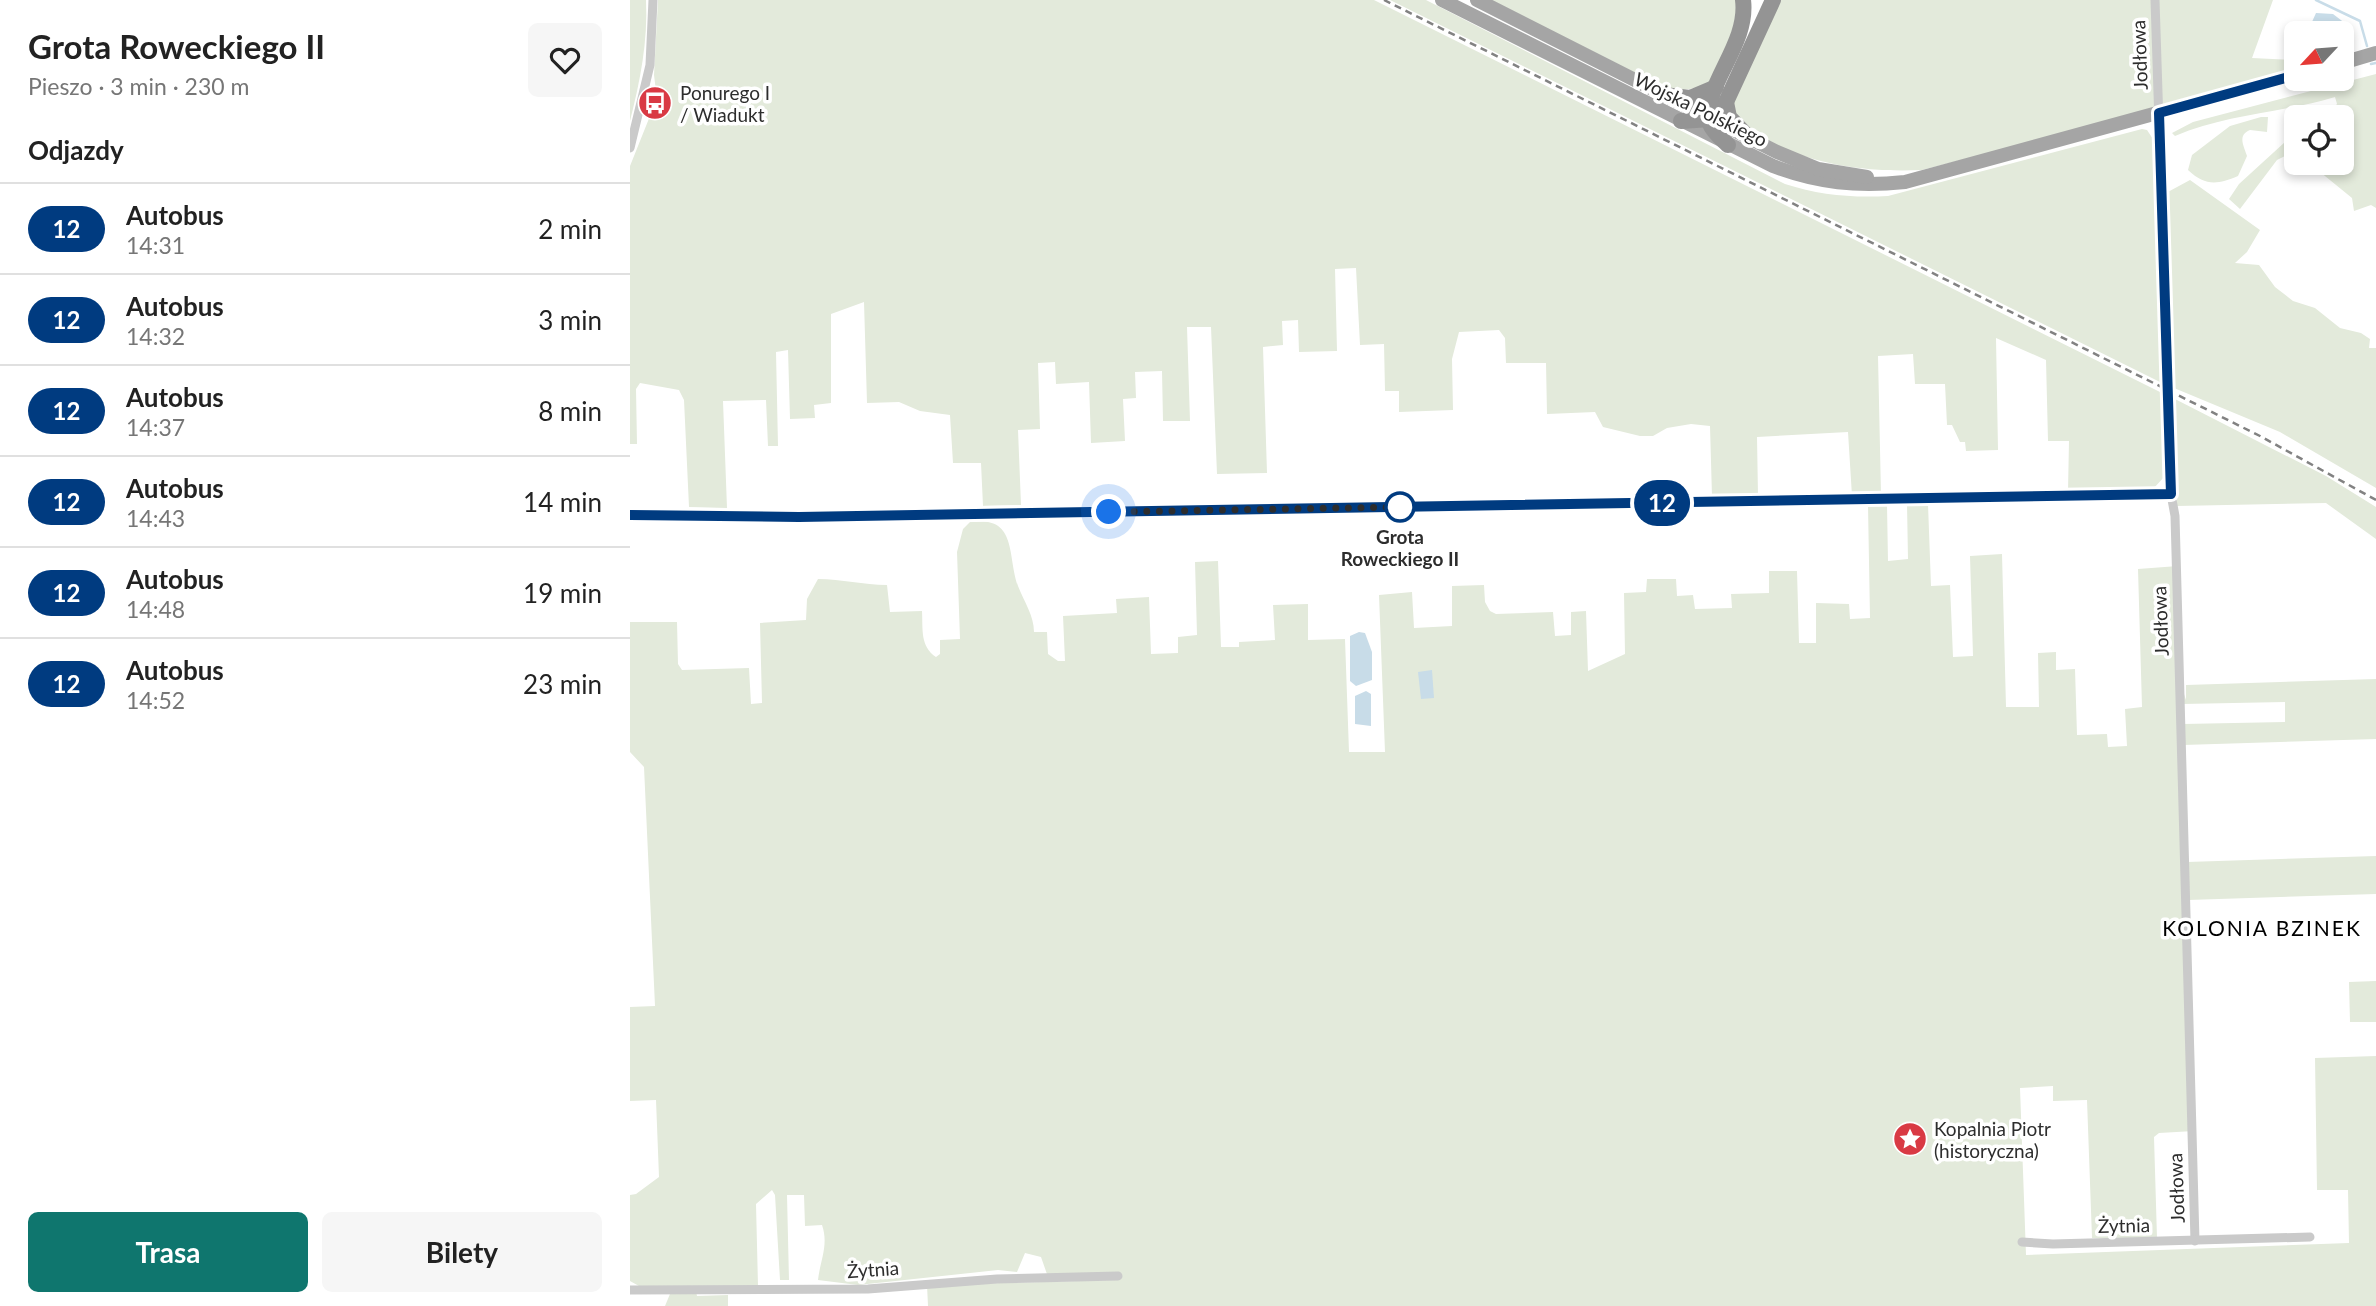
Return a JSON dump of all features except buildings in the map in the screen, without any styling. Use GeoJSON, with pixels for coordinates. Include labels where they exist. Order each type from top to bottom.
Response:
{"type":"FeatureCollection","features":[{"type":"Feature","properties":{"kind":"highway"},"geometry":{"type":"LineString","coordinates":[[1728,145],[1714,132],[1708,108],[1742,32],[1743,0]]}},
{"type":"Feature","properties":{"kind":"highway"},"geometry":{"type":"LineString","coordinates":[[1681,121],[1710,119],[1726,102],[1773,0]]}},
{"type":"Feature","properties":{"kind":"highway"},"geometry":{"type":"LineString","coordinates":[[1664,95],[1690,98],[1716,87]]}},
{"type":"Feature","properties":{"kind":"highway"},"geometry":{"type":"LineString","coordinates":[[1726,102],[1728,117],[1750,139]]}},
{"type":"Feature","properties":{"kind":"main road","name":"Wojska Polskiego"},"geometry":{"type":"LineString","coordinates":[[1442,0],[1728,145],[1796,175],[1847,185],[1905,182],[2284,78]]}},
{"type":"Feature","properties":{"kind":"main road","name":"Wojska Polskiego"},"geometry":{"type":"LineString","coordinates":[[1477,0],[1750,139],[1810,166],[1864,177],[1959,168]]}},
{"type":"Feature","properties":{"kind":"main road"},"geometry":{"type":"LineString","coordinates":[[2354,59],[2376,53]]}},
{"type":"Feature","properties":{"kind":"street"},"geometry":{"type":"LineString","coordinates":[[630,148],[650,65],[653,0]]}},
{"type":"Feature","properties":{"kind":"street","name":"Jodłowa"},"geometry":{"type":"LineString","coordinates":[[2155,0],[2171,494],[2175,516],[2195,1241]]}},
{"type":"Feature","properties":{"kind":"street"},"geometry":{"type":"LineString","coordinates":[[630,515],[799,517],[2171,494]]}},
{"type":"Feature","properties":{"kind":"street","name":"Żytnia"},"geometry":{"type":"LineString","coordinates":[[2022,1242],[2053,1244],[2310,1237]]}},
{"type":"Feature","properties":{"kind":"street","name":"Żytnia"},"geometry":{"type":"LineString","coordinates":[[630,1290],[869,1289],[997,1279],[1118,1276]]}},
{"type":"Feature","properties":{"kind":"green space"},"geometry":{"type":"Polygon","coordinates":[[[630,0],[646,0],[646,31],[630,121],[630,0]]]}},
{"type":"Feature","properties":{"kind":"green space"},"geometry":{"type":"Polygon","coordinates":[[[658,0],[1374,0],[2164,394],[2165,476],[2153,489],[2068,491],[2069,441],[2048,441],[2046,360],[1996,338],[1998,450],[1966,451],[1965,442],[1960,442],[1952,425],[1947,425],[1945,384],[1915,384],[1913,354],[1878,356],[1881,495],[1852,496],[1848,432],[1757,437],[1758,496],[1712,497],[1710,426],[1691,424],[1667,428],[1653,436],[1640,436],[1603,427],[1595,412],[1547,414],[1546,363],[1506,363],[1505,338],[1499,330],[1459,332],[1452,359],[1453,410],[1399,412],[1399,391],[1385,391],[1384,344],[1360,345],[1356,268],[1335,269],[1337,351],[1299,352],[1298,320],[1282,321],[1283,345],[1263,347],[1267,473],[1217,474],[1211,327],[1187,327],[1190,421],[1163,421],[1162,371],[1135,372],[1136,398],[1123,399],[1125,441],[1091,443],[1089,382],[1056,384],[1055,362],[1038,363],[1040,429],[1018,430],[1021,505],[983,506],[981,463],[953,463],[950,415],[920,411],[899,402],[867,403],[864,302],[831,314],[831,403],[814,405],[815,418],[790,419],[788,350],[776,352],[778,446],[768,446],[766,400],[723,401],[727,508],[689,507],[684,400],[679,390],[640,383],[636,389],[637,444],[630,444],[630,166],[650,116],[656,91],[654,75],[658,0]]]}},
{"type":"Feature","properties":{"kind":"green space"},"geometry":{"type":"Polygon","coordinates":[[[1390,0],[1426,0],[1785,184],[1823,193],[1862,197],[1888,196],[2142,129],[2147,130],[2155,142],[2164,384],[1390,0]]]}},
{"type":"Feature","properties":{"kind":"green space"},"geometry":{"type":"Polygon","coordinates":[[[1491,0],[1738,0],[1740,18],[1708,84],[1678,89],[1659,85],[1491,0]]]}},
{"type":"Feature","properties":{"kind":"green space"},"geometry":{"type":"Polygon","coordinates":[[[1778,0],[2273,0],[2252,58],[2284,59],[2284,77],[1922,170],[1848,167],[1801,155],[1778,146],[1736,120],[1732,98],[1778,0]]]}},
{"type":"Feature","properties":{"kind":"green space"},"geometry":{"type":"Polygon","coordinates":[[[2376,74],[2376,208],[2371,205],[2354,211],[2352,198],[2324,175],[2354,175],[2354,105],[2336,105],[2335,97],[2303,105],[2284,105],[2284,109],[2214,123],[2175,136],[2172,133],[2193,122],[2311,91],[2354,91],[2354,80],[2376,74]]]}},
{"type":"Feature","properties":{"kind":"green space"},"geometry":{"type":"Polygon","coordinates":[[[2268,117],[2267,132],[2250,130],[2244,135],[2247,156],[2238,176],[2212,182],[2200,179],[2188,170],[2192,155],[2230,126],[2268,117]]]}},
{"type":"Feature","properties":{"kind":"green space"},"geometry":{"type":"Polygon","coordinates":[[[2284,143],[2284,156],[2277,160],[2240,209],[2229,199],[2239,184],[2284,143]]]}},
{"type":"Feature","properties":{"kind":"green space"},"geometry":{"type":"Polygon","coordinates":[[[2190,180],[2260,230],[2247,252],[2235,263],[2259,265],[2275,287],[2293,301],[2315,308],[2340,328],[2361,333],[2370,339],[2369,348],[2376,348],[2376,488],[2280,432],[2174,388],[2166,193],[2190,180]]]}},
{"type":"Feature","properties":{"kind":"green space"},"geometry":{"type":"Polygon","coordinates":[[[2173,398],[2326,476],[2376,507],[2376,539],[2326,503],[2177,506],[2173,398]]]}},
{"type":"Feature","properties":{"kind":"green space"},"geometry":{"type":"Polygon","coordinates":[[[1907,504],[1928,504],[1931,586],[1950,585],[1953,657],[1973,656],[1970,556],[2002,554],[2006,707],[2039,707],[2038,653],[2056,652],[2056,670],[2075,669],[2077,735],[2107,734],[2108,747],[2127,746],[2125,709],[2142,707],[2138,569],[2178,566],[2181,685],[2186,700],[2186,685],[2376,679],[2376,739],[2183,745],[2187,862],[2376,856],[2376,894],[2188,900],[2194,1131],[2159,1133],[2154,1137],[2157,1238],[2092,1238],[2087,1100],[2053,1101],[2053,1086],[2020,1088],[2026,1255],[2349,1243],[2348,1190],[2317,1190],[2315,1058],[2376,1056],[2376,1306],[928,1306],[927,1285],[1115,1280],[1048,1277],[1041,1257],[1025,1253],[1017,1272],[998,1270],[858,1285],[818,1280],[824,1246],[822,1225],[805,1226],[804,1195],[787,1195],[789,1280],[780,1280],[775,1195],[772,1190],[756,1204],[758,1286],[639,1286],[630,1281],[630,1195],[636,1194],[659,1177],[656,1100],[630,1101],[630,1007],[655,1006],[644,767],[630,752],[630,622],[677,622],[678,664],[682,670],[749,668],[751,704],[762,703],[760,623],[806,620],[807,599],[818,579],[887,585],[890,612],[922,611],[925,643],[936,657],[940,654],[940,640],[960,639],[957,552],[963,529],[970,522],[996,525],[1003,531],[1008,540],[1018,586],[1034,632],[1047,632],[1048,654],[1058,661],[1065,661],[1063,616],[1117,613],[1116,599],[1149,597],[1151,654],[1178,653],[1178,637],[1197,635],[1195,562],[1218,561],[1221,647],[1239,647],[1239,642],[1275,640],[1273,605],[1308,604],[1308,640],[1345,639],[1349,752],[1385,752],[1379,595],[1412,592],[1414,628],[1452,626],[1452,586],[1484,585],[1485,602],[1490,611],[1496,614],[1553,612],[1555,636],[1571,635],[1571,612],[1586,611],[1588,671],[1625,654],[1624,593],[1646,592],[1647,579],[1676,579],[1677,596],[1693,595],[1695,609],[1732,608],[1731,594],[1769,593],[1769,571],[1797,571],[1799,643],[1816,643],[1816,603],[1849,604],[1850,619],[1870,618],[1868,505],[1887,505],[1888,561],[1908,559],[1907,504]],[[2285,702],[2182,704],[2183,724],[2285,722],[2285,702]]]}},
{"type":"Feature","properties":{"kind":"green space"},"geometry":{"type":"Polygon","coordinates":[[[2376,981],[2376,1022],[2350,1022],[2349,982],[2376,981]]]}},
{"type":"Feature","properties":{"kind":"green space"},"geometry":{"type":"Polygon","coordinates":[[[696,1291],[697,1296],[728,1295],[728,1306],[665,1306],[670,1294],[696,1291]]]}},
{"type":"Feature","properties":{"kind":"water"},"geometry":{"type":"Polygon","coordinates":[[[2316,13],[2333,14],[2342,21],[2312,21],[2316,13]]]}},
{"type":"Feature","properties":{"kind":"water"},"geometry":{"type":"Polygon","coordinates":[[[1359,632],[1365,633],[1372,652],[1372,680],[1356,686],[1350,681],[1350,636],[1359,632]]]}},
{"type":"Feature","properties":{"kind":"water"},"geometry":{"type":"Polygon","coordinates":[[[1432,670],[1434,698],[1421,699],[1418,672],[1432,670]]]}},
{"type":"Feature","properties":{"kind":"water"},"geometry":{"type":"Polygon","coordinates":[[[1366,691],[1371,694],[1371,726],[1355,724],[1355,696],[1366,691]]]}},
{"type":"Feature","properties":{"kind":"waterway"},"geometry":{"type":"LineString","coordinates":[[2316,0],[2360,21],[2367,46]]}},
{"type":"Feature","properties":{"kind":"waterway"},"geometry":{"type":"LineString","coordinates":[[2371,64],[2376,63]]}},
{"type":"Feature","properties":{"kind":"railway"},"geometry":{"type":"LineString","coordinates":[[1384,0],[2260,436],[2376,500]]}},
{"type":"Feature","properties":{"kind":"bus line","name":"12"},"geometry":{"type":"LineString","coordinates":[[630,515],[799,517],[2171,494],[2159,113],[2284,78]]}},
{"type":"Feature","properties":{"kind":"place","name":"Ponurego I / Wiadukt"},"geometry":{"type":"Point","coordinates":[655,103]}},
{"type":"Feature","properties":{"kind":"place","name":"Grota Roweckiego II"},"geometry":{"type":"Point","coordinates":[1400,507]}},
{"type":"Feature","properties":{"kind":"place","name":"Kopalnia Piotr (historyczna)"},"geometry":{"type":"Point","coordinates":[1910,1139]}},
{"type":"Feature","properties":{"kind":"district","name":"KOLONIA BZINEK"},"geometry":{"type":"Point","coordinates":[2262,927]}},
{"type":"Feature","properties":{"kind":"route"},"geometry":{"type":"LineString","coordinates":[[1109,512],[1400,507]]}}]}
